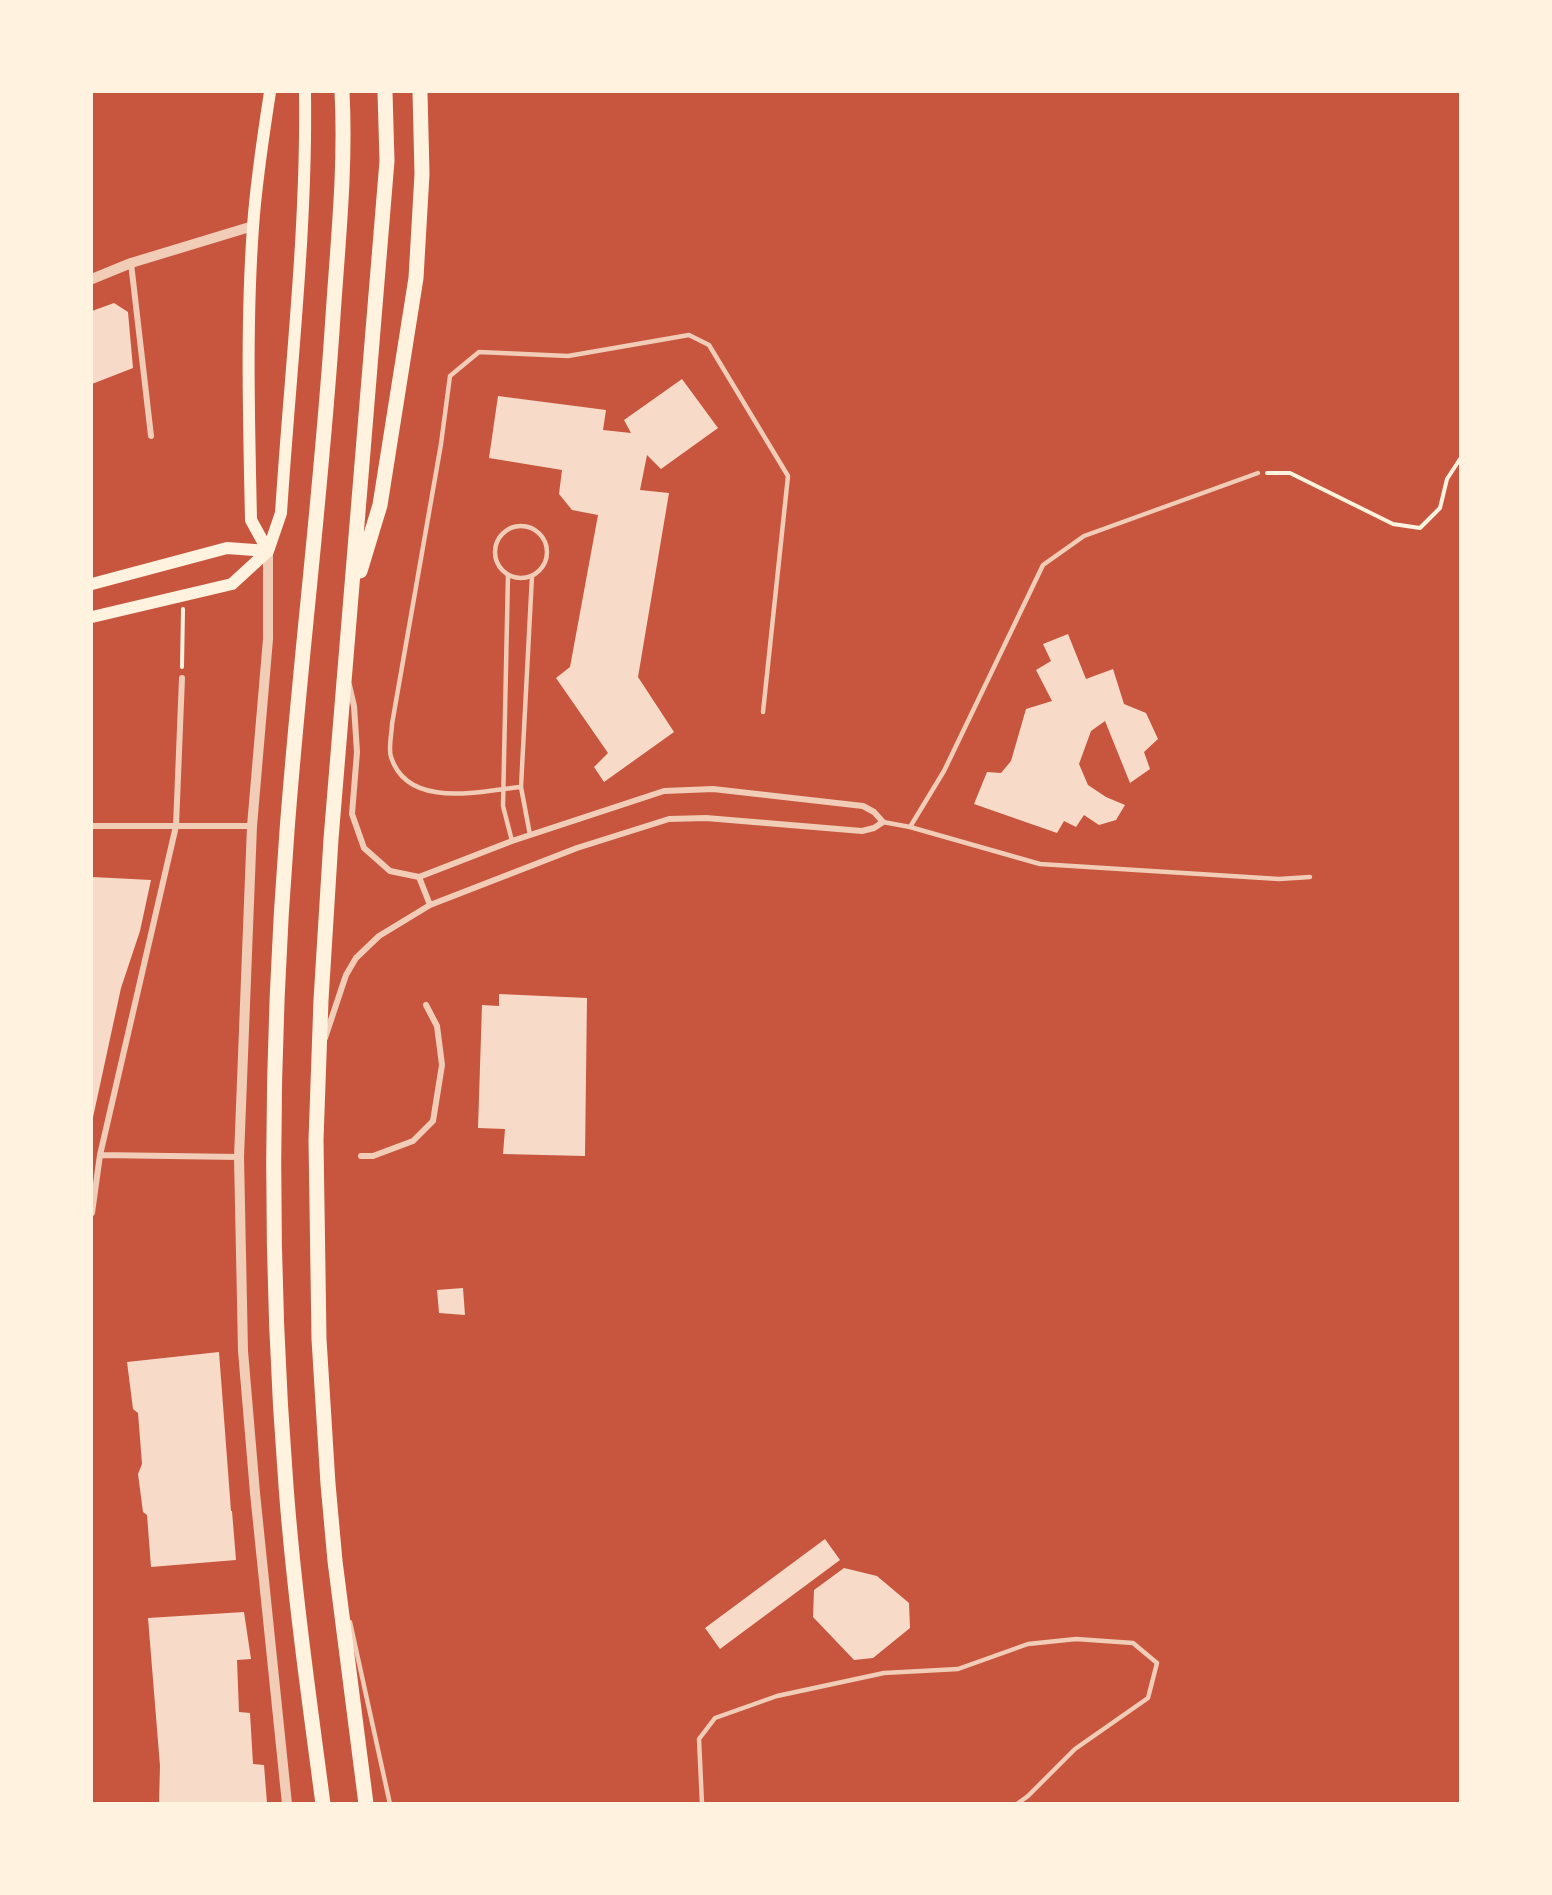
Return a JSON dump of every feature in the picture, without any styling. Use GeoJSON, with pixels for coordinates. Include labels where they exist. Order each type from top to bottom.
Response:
{"type":"FeatureCollection","features":[{"type":"Feature","properties":{"kind":"highway"},"geometry":{"type":"LineString","coordinates":[[323,1803],[286,1489],[277,1340],[273,1139],[286,834],[331,349],[344,158],[342,92]]}},
{"type":"Feature","properties":{"kind":"highway"},"geometry":{"type":"LineString","coordinates":[[366,1803],[335,1561],[319,1339],[316,1140],[318,1059],[331,839],[387,161],[385,92]]}},
{"type":"Feature","properties":{"kind":"highway"},"geometry":{"type":"LineString","coordinates":[[351,600],[380,505],[416,278],[422,174],[420,92]]}},
{"type":"Feature","properties":{"kind":"main road"},"geometry":{"type":"LineString","coordinates":[[268,551],[251,520],[250,278],[260,155],[270,92]]}},
{"type":"Feature","properties":{"kind":"main road"},"geometry":{"type":"LineString","coordinates":[[92,617],[232,584],[268,551],[281,513],[300,268],[305,159],[305,92]]}},
{"type":"Feature","properties":{"kind":"main road"},"geometry":{"type":"LineString","coordinates":[[92,584],[227,548],[268,551]]}},
{"type":"Feature","properties":{"kind":"street"},"geometry":{"type":"LineString","coordinates":[[92,279],[131,263],[253,226]]}},
{"type":"Feature","properties":{"kind":"street"},"geometry":{"type":"LineString","coordinates":[[131,263],[151,436]]}},
{"type":"Feature","properties":{"kind":"street"},"geometry":{"type":"LineString","coordinates":[[268,551],[268,639],[252,826],[239,1157],[243,1351],[255,1493],[287,1803]]}},
{"type":"Feature","properties":{"kind":"street"},"geometry":{"type":"LineString","coordinates":[[318,1059],[346,975],[356,958],[379,936],[430,905],[577,848],[669,819],[706,818],[862,831],[874,828],[883,822],[874,812],[863,806],[703,789],[664,791],[512,841],[419,877],[390,871],[364,848],[352,814],[357,752],[354,706],[345,667]]}},
{"type":"Feature","properties":{"kind":"street"},"geometry":{"type":"LineString","coordinates":[[92,1213],[100,1155],[176,826],[182,678]]}},
{"type":"Feature","properties":{"kind":"street"},"geometry":{"type":"LineString","coordinates":[[92,826],[252,826]]}},
{"type":"Feature","properties":{"kind":"street"},"geometry":{"type":"LineString","coordinates":[[419,877],[430,905]]}},
{"type":"Feature","properties":{"kind":"street"},"geometry":{"type":"LineString","coordinates":[[361,1156],[373,1156],[413,1141],[433,1121],[442,1065],[437,1026],[426,1005]]}},
{"type":"Feature","properties":{"kind":"street"},"geometry":{"type":"LineString","coordinates":[[100,1155],[239,1157]]}},
{"type":"Feature","properties":{"kind":"lane"},"geometry":{"type":"LineString","coordinates":[[521,787],[467,795],[437,792],[411,784],[398,770],[390,755],[392,724],[441,444],[450,376],[478,352],[568,356],[689,335],[709,345],[788,476],[763,712]]}},
{"type":"Feature","properties":{"kind":"lane"},"geometry":{"type":"LineString","coordinates":[[910,826],[944,771],[1043,564],[1084,536],[1258,473]]}},
{"type":"Feature","properties":{"kind":"lane"},"geometry":{"type":"LineString","coordinates":[[520,526],[537,531],[547,546],[544,564],[532,576],[524,578],[508,575],[497,563],[496,546],[504,532],[520,526]]}},
{"type":"Feature","properties":{"kind":"lane"},"geometry":{"type":"LineString","coordinates":[[508,575],[503,806],[512,841]]}},
{"type":"Feature","properties":{"kind":"lane"},"geometry":{"type":"LineString","coordinates":[[531,835],[521,787],[532,576]]}},
{"type":"Feature","properties":{"kind":"lane"},"geometry":{"type":"LineString","coordinates":[[883,822],[910,826],[1040,864],[1279,879],[1310,877]]}},
{"type":"Feature","properties":{"kind":"lane"},"geometry":{"type":"LineString","coordinates":[[335,1561],[390,1803]]}},
{"type":"Feature","properties":{"kind":"lane"},"geometry":{"type":"LineString","coordinates":[[702,1803],[699,1739],[715,1718],[777,1696],[884,1673],[958,1669],[1028,1644],[1076,1639],[1133,1643],[1157,1663],[1148,1698],[1074,1749],[1028,1796],[1017,1803]]}},
{"type":"Feature","properties":{"kind":"path"},"geometry":{"type":"LineString","coordinates":[[1258,473],[1290,473],[1393,524],[1420,528],[1440,508],[1447,479],[1461,459]]}},
{"type":"Feature","properties":{"kind":"path"},"geometry":{"type":"LineString","coordinates":[[182,678],[183,596]]}},
{"type":"Feature","properties":{"kind":"building"},"geometry":{"type":"Polygon","coordinates":[[[114,303],[128,312],[133,368],[92,384],[92,311],[114,303]]]}},
{"type":"Feature","properties":{"kind":"building"},"geometry":{"type":"Polygon","coordinates":[[[682,379],[718,428],[661,469],[647,455],[640,490],[669,493],[638,677],[674,732],[604,782],[594,767],[608,753],[556,678],[570,667],[598,515],[572,510],[559,494],[562,470],[489,458],[498,396],[606,410],[603,430],[631,433],[624,420],[682,379]]]}},
{"type":"Feature","properties":{"kind":"building"},"geometry":{"type":"Polygon","coordinates":[[[1068,634],[1086,679],[1113,669],[1124,704],[1146,713],[1158,739],[1144,752],[1150,769],[1130,783],[1105,721],[1091,731],[1079,764],[1088,785],[1106,797],[1125,805],[1116,820],[1099,825],[1084,815],[1076,827],[1064,821],[1057,833],[974,804],[987,772],[1001,773],[1011,761],[1026,709],[1052,701],[1036,670],[1051,661],[1043,644],[1068,634]]]}},
{"type":"Feature","properties":{"kind":"building"},"geometry":{"type":"Polygon","coordinates":[[[92,877],[151,880],[140,931],[121,988],[92,1122],[92,877]]]}},
{"type":"Feature","properties":{"kind":"building"},"geometry":{"type":"Polygon","coordinates":[[[499,994],[587,998],[585,1156],[503,1154],[505,1129],[478,1128],[482,1005],[499,1006],[499,994]]]}},
{"type":"Feature","properties":{"kind":"building"},"geometry":{"type":"Polygon","coordinates":[[[463,1288],[465,1315],[439,1313],[437,1290],[463,1288]]]}},
{"type":"Feature","properties":{"kind":"building"},"geometry":{"type":"Polygon","coordinates":[[[219,1352],[236,1560],[151,1567],[147,1515],[143,1512],[138,1474],[142,1464],[138,1413],[133,1409],[127,1362],[219,1352]]]}},
{"type":"Feature","properties":{"kind":"building"},"geometry":{"type":"Polygon","coordinates":[[[825,1539],[840,1560],[720,1649],[705,1628],[825,1539]]]}},
{"type":"Feature","properties":{"kind":"building"},"geometry":{"type":"Polygon","coordinates":[[[844,1568],[877,1576],[909,1603],[910,1628],[873,1658],[854,1660],[813,1617],[814,1590],[844,1568]]]}},
{"type":"Feature","properties":{"kind":"building"},"geometry":{"type":"Polygon","coordinates":[[[244,1612],[251,1659],[237,1660],[239,1712],[250,1713],[253,1764],[264,1765],[267,1803],[159,1803],[160,1766],[148,1618],[244,1612]]]}}]}
